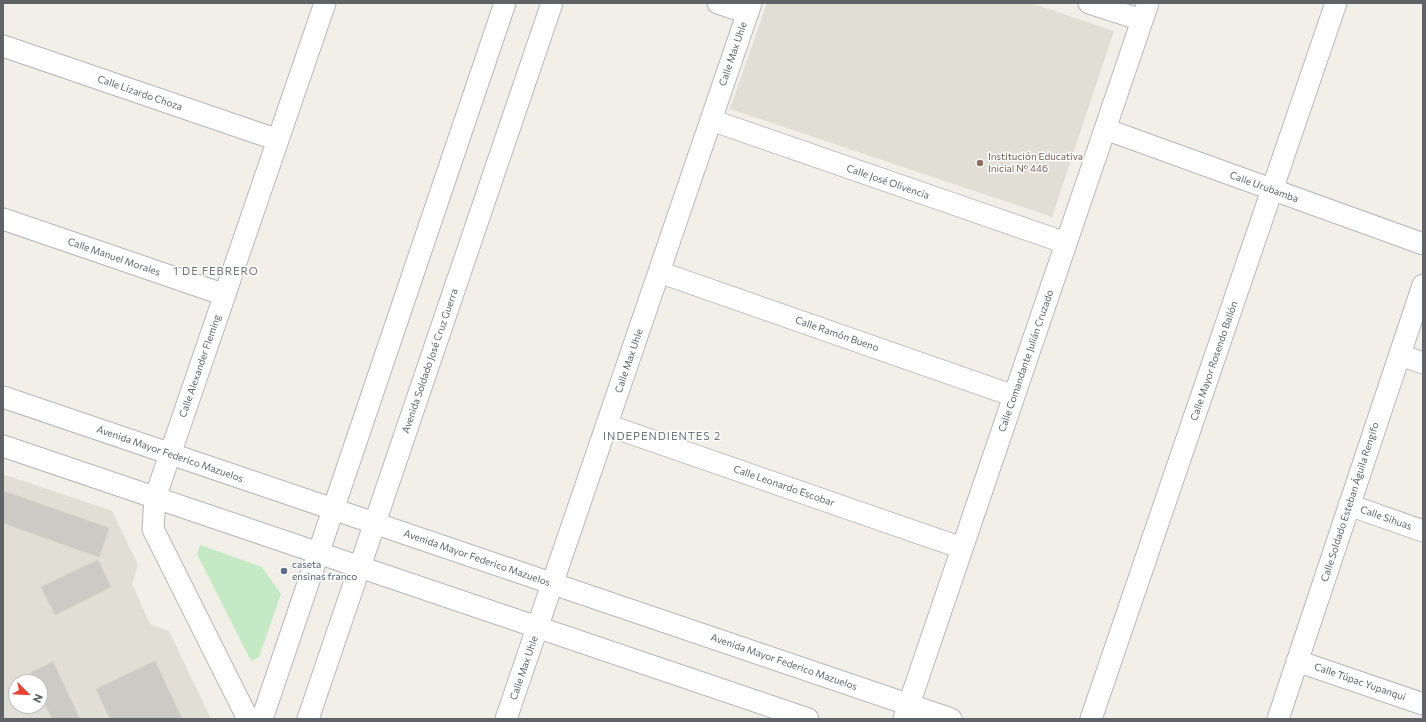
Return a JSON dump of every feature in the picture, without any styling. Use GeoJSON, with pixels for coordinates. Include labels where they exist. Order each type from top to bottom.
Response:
{"type":"FeatureCollection","features":[{"type":"Feature","properties":{"kind":"street","name":"Calle Alexander Fleming"},"geometry":{"type":"LineString","coordinates":[[248,719],[153,529],[155,498],[325,3]]}},
{"type":"Feature","properties":{"kind":"street"},"geometry":{"type":"LineString","coordinates":[[262,719],[505,3]]}},
{"type":"Feature","properties":{"kind":"street","name":"Avenida Soldado José Cruz Guerra"},"geometry":{"type":"LineString","coordinates":[[308,719],[552,3]]}},
{"type":"Feature","properties":{"kind":"street"},"geometry":{"type":"LineString","coordinates":[[718,3],[749,8]]}},
{"type":"Feature","properties":{"kind":"street"},"geometry":{"type":"LineString","coordinates":[[1089,3],[1145,12]]}},
{"type":"Feature","properties":{"kind":"street","name":"Calle Mayor Rosendo Ballón"},"geometry":{"type":"LineString","coordinates":[[1091,719],[1336,3]]}},
{"type":"Feature","properties":{"kind":"street","name":"Calle Max Uhle"},"geometry":{"type":"LineString","coordinates":[[506,719],[749,8]]}},
{"type":"Feature","properties":{"kind":"street","name":"Calle Comandante Julián Cruzado"},"geometry":{"type":"LineString","coordinates":[[906,712],[1145,12]]}},
{"type":"Feature","properties":{"kind":"street","name":"Calle Lizardo Choza"},"geometry":{"type":"LineString","coordinates":[[3,46],[278,140]]}},
{"type":"Feature","properties":{"kind":"street","name":"Calle José Olivencia"},"geometry":{"type":"LineString","coordinates":[[711,120],[1066,244]]}},
{"type":"Feature","properties":{"kind":"street","name":"Calle Urubamba"},"geometry":{"type":"LineString","coordinates":[[1105,129],[1423,244]]}},
{"type":"Feature","properties":{"kind":"street","name":"Calle Manuel Morales"},"geometry":{"type":"LineString","coordinates":[[3,219],[225,295]]}},
{"type":"Feature","properties":{"kind":"street","name":"Calle Ramón Bueno"},"geometry":{"type":"LineString","coordinates":[[659,272],[1014,396]]}},
{"type":"Feature","properties":{"kind":"street","name":"Calle Soldado Esteban Águila Rengifo"},"geometry":{"type":"LineString","coordinates":[[1278,719],[1423,285]]}},
{"type":"Feature","properties":{"kind":"street"},"geometry":{"type":"LineString","coordinates":[[1400,355],[1423,363]]}},
{"type":"Feature","properties":{"kind":"street","name":"Avenida Mayor Federico Mazuelos"},"geometry":{"type":"LineString","coordinates":[[3,397],[553,584],[906,712],[951,719]]}},
{"type":"Feature","properties":{"kind":"street","name":"Calle Leonardo Escobar"},"geometry":{"type":"LineString","coordinates":[[607,425],[962,548]]}},
{"type":"Feature","properties":{"kind":"street"},"geometry":{"type":"LineString","coordinates":[[3,446],[808,719]]}},
{"type":"Feature","properties":{"kind":"street","name":"Calle Sihuas"},"geometry":{"type":"LineString","coordinates":[[1349,505],[1423,531]]}},
{"type":"Feature","properties":{"kind":"street","name":"Calle Túpac Yupanqui"},"geometry":{"type":"LineString","coordinates":[[1297,661],[1423,704]]}},
{"type":"Feature","properties":{"kind":"shaded area","name":"Institución Educativa Inicial Nº 446"},"geometry":{"type":"Polygon","coordinates":[[[767,3],[1031,3],[1114,31],[1052,217],[730,109],[767,3]]]}},
{"type":"Feature","properties":{"kind":"shaded area"},"geometry":{"type":"Polygon","coordinates":[[[3,474],[112,511],[138,565],[132,584],[150,624],[169,631],[211,719],[3,719],[3,474]]]}},
{"type":"Feature","properties":{"kind":"green space"},"geometry":{"type":"Polygon","coordinates":[[[200,545],[262,567],[281,594],[259,657],[251,661],[197,554],[200,545]]]}},
{"type":"Feature","properties":{"kind":"building"},"geometry":{"type":"Polygon","coordinates":[[[3,491],[109,528],[99,557],[3,523],[3,491]]]}},
{"type":"Feature","properties":{"kind":"building"},"geometry":{"type":"Polygon","coordinates":[[[98,560],[111,587],[55,615],[41,587],[98,560]]]}},
{"type":"Feature","properties":{"kind":"building"},"geometry":{"type":"Polygon","coordinates":[[[155,661],[182,719],[110,719],[96,689],[155,661]]]}},
{"type":"Feature","properties":{"kind":"building"},"geometry":{"type":"Polygon","coordinates":[[[53,662],[80,719],[52,719],[48,711],[48,674],[30,673],[53,662]]]}},
{"type":"Feature","properties":{"kind":"place","name":"Institución Educativa Inicial Nº 446"},"geometry":{"type":"Point","coordinates":[980,163]}},
{"type":"Feature","properties":{"kind":"place","name":"caseta ensinas franco"},"geometry":{"type":"Point","coordinates":[284,571]}},
{"type":"Feature","properties":{"kind":"district","name":"1 DE FEBRERO"},"geometry":{"type":"Point","coordinates":[216,271]}},
{"type":"Feature","properties":{"kind":"district","name":"INDEPENDIENTES 2"},"geometry":{"type":"Point","coordinates":[662,436]}}]}
